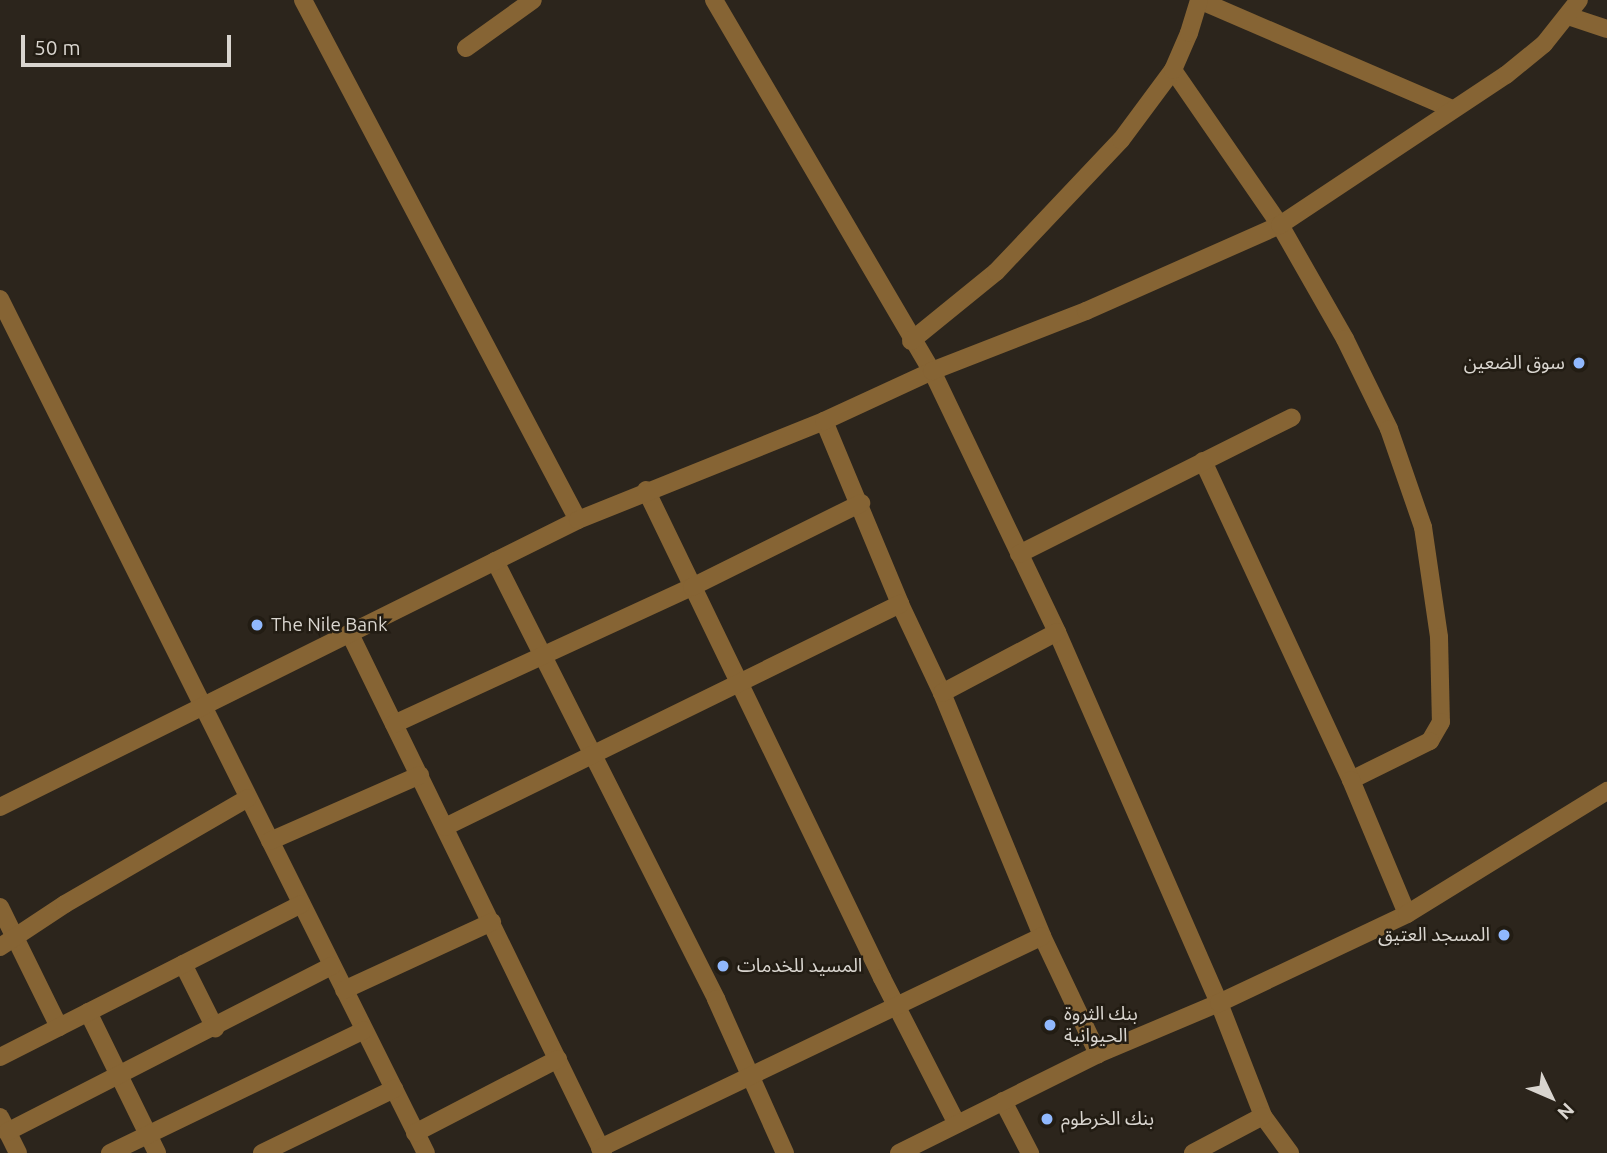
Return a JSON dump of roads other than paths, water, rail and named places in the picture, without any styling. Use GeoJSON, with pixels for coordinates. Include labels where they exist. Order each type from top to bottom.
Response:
{"type":"FeatureCollection","features":[{"type":"Feature","properties":{"kind":"street"},"geometry":{"type":"LineString","coordinates":[[303,0],[578,520]]}},
{"type":"Feature","properties":{"kind":"street"},"geometry":{"type":"LineString","coordinates":[[466,48],[533,0]]}},
{"type":"Feature","properties":{"kind":"street"},"geometry":{"type":"LineString","coordinates":[[714,0],[911,341],[932,371],[1057,632],[1219,1003],[1263,1116],[1290,1153]]}},
{"type":"Feature","properties":{"kind":"street"},"geometry":{"type":"LineString","coordinates":[[911,341],[996,272],[1121,140],[1173,70],[1189,33],[1199,0],[1452,109]]}},
{"type":"Feature","properties":{"kind":"street"},"geometry":{"type":"LineString","coordinates":[[0,807],[578,520],[646,490],[824,421],[932,371],[1086,311],[1280,225],[1506,75],[1544,44],[1579,0]]}},
{"type":"Feature","properties":{"kind":"street"},"geometry":{"type":"LineString","coordinates":[[1568,16],[1607,29]]}},
{"type":"Feature","properties":{"kind":"street"},"geometry":{"type":"LineString","coordinates":[[1173,70],[1280,225],[1345,339],[1389,429],[1423,527],[1440,637],[1441,722],[1430,741],[1350,780]]}},
{"type":"Feature","properties":{"kind":"street"},"geometry":{"type":"LineString","coordinates":[[0,299],[394,1089],[418,1146],[558,1059]]}},
{"type":"Feature","properties":{"kind":"street"},"geometry":{"type":"LineString","coordinates":[[1019,554],[1292,417]]}},
{"type":"Feature","properties":{"kind":"street"},"geometry":{"type":"LineString","coordinates":[[824,421],[900,604],[942,692],[1042,936],[1098,1054]]}},
{"type":"Feature","properties":{"kind":"street"},"geometry":{"type":"LineString","coordinates":[[1203,461],[1350,780],[1406,914]]}},
{"type":"Feature","properties":{"kind":"street"},"geometry":{"type":"LineString","coordinates":[[646,490],[736,682],[895,1006],[957,1124]]}},
{"type":"Feature","properties":{"kind":"street"},"geometry":{"type":"LineString","coordinates":[[394,724],[692,587],[860,503]]}},
{"type":"Feature","properties":{"kind":"street"},"geometry":{"type":"LineString","coordinates":[[495,561],[716,999],[785,1153]]}},
{"type":"Feature","properties":{"kind":"street"},"geometry":{"type":"LineString","coordinates":[[445,827],[539,783],[592,752],[900,604]]}},
{"type":"Feature","properties":{"kind":"street"},"geometry":{"type":"LineString","coordinates":[[942,692],[1057,632]]}},
{"type":"Feature","properties":{"kind":"street"},"geometry":{"type":"LineString","coordinates":[[350,634],[601,1151],[750,1076],[1042,936]]}},
{"type":"Feature","properties":{"kind":"street"},"geometry":{"type":"LineString","coordinates":[[270,842],[420,775]]}},
{"type":"Feature","properties":{"kind":"street"},"geometry":{"type":"LineString","coordinates":[[899,1153],[1098,1054],[1219,1003],[1406,914],[1607,791]]}},
{"type":"Feature","properties":{"kind":"street"},"geometry":{"type":"LineString","coordinates":[[7,942],[65,904],[248,798]]}},
{"type":"Feature","properties":{"kind":"street"},"geometry":{"type":"LineString","coordinates":[[0,1057],[302,904]]}},
{"type":"Feature","properties":{"kind":"street"},"geometry":{"type":"LineString","coordinates":[[0,907],[7,942],[59,1027]]}},
{"type":"Feature","properties":{"kind":"street"},"geometry":{"type":"LineString","coordinates":[[344,990],[492,922]]}},
{"type":"Feature","properties":{"kind":"street"},"geometry":{"type":"LineString","coordinates":[[183,964],[215,1028]]}},
{"type":"Feature","properties":{"kind":"street"},"geometry":{"type":"LineString","coordinates":[[18,1153],[4,1125],[119,1075],[332,966]]}},
{"type":"Feature","properties":{"kind":"street"},"geometry":{"type":"LineString","coordinates":[[88,1012],[157,1153]]}},
{"type":"Feature","properties":{"kind":"street"},"geometry":{"type":"LineString","coordinates":[[110,1153],[364,1030]]}},
{"type":"Feature","properties":{"kind":"street"},"geometry":{"type":"LineString","coordinates":[[262,1153],[394,1089]]}},
{"type":"Feature","properties":{"kind":"street"},"geometry":{"type":"LineString","coordinates":[[1003,1101],[1030,1153]]}},
{"type":"Feature","properties":{"kind":"street"},"geometry":{"type":"LineString","coordinates":[[1193,1153],[1263,1116]]}},
{"type":"Feature","properties":{"kind":"place","name":"سوق الضعين"},"geometry":{"type":"Point","coordinates":[1579,363]}},
{"type":"Feature","properties":{"kind":"place","name":"The Nile Bank"},"geometry":{"type":"Point","coordinates":[257,625]}},
{"type":"Feature","properties":{"kind":"place","name":"المسجد العتيق"},"geometry":{"type":"Point","coordinates":[1504,935]}},
{"type":"Feature","properties":{"kind":"place","name":"المسيد للخدمات"},"geometry":{"type":"Point","coordinates":[723,966]}},
{"type":"Feature","properties":{"kind":"place","name":"بنك الثروة الحيوانية"},"geometry":{"type":"Point","coordinates":[1050,1025]}},
{"type":"Feature","properties":{"kind":"place","name":"بنك الخرطوم"},"geometry":{"type":"Point","coordinates":[1047,1119]}}]}
